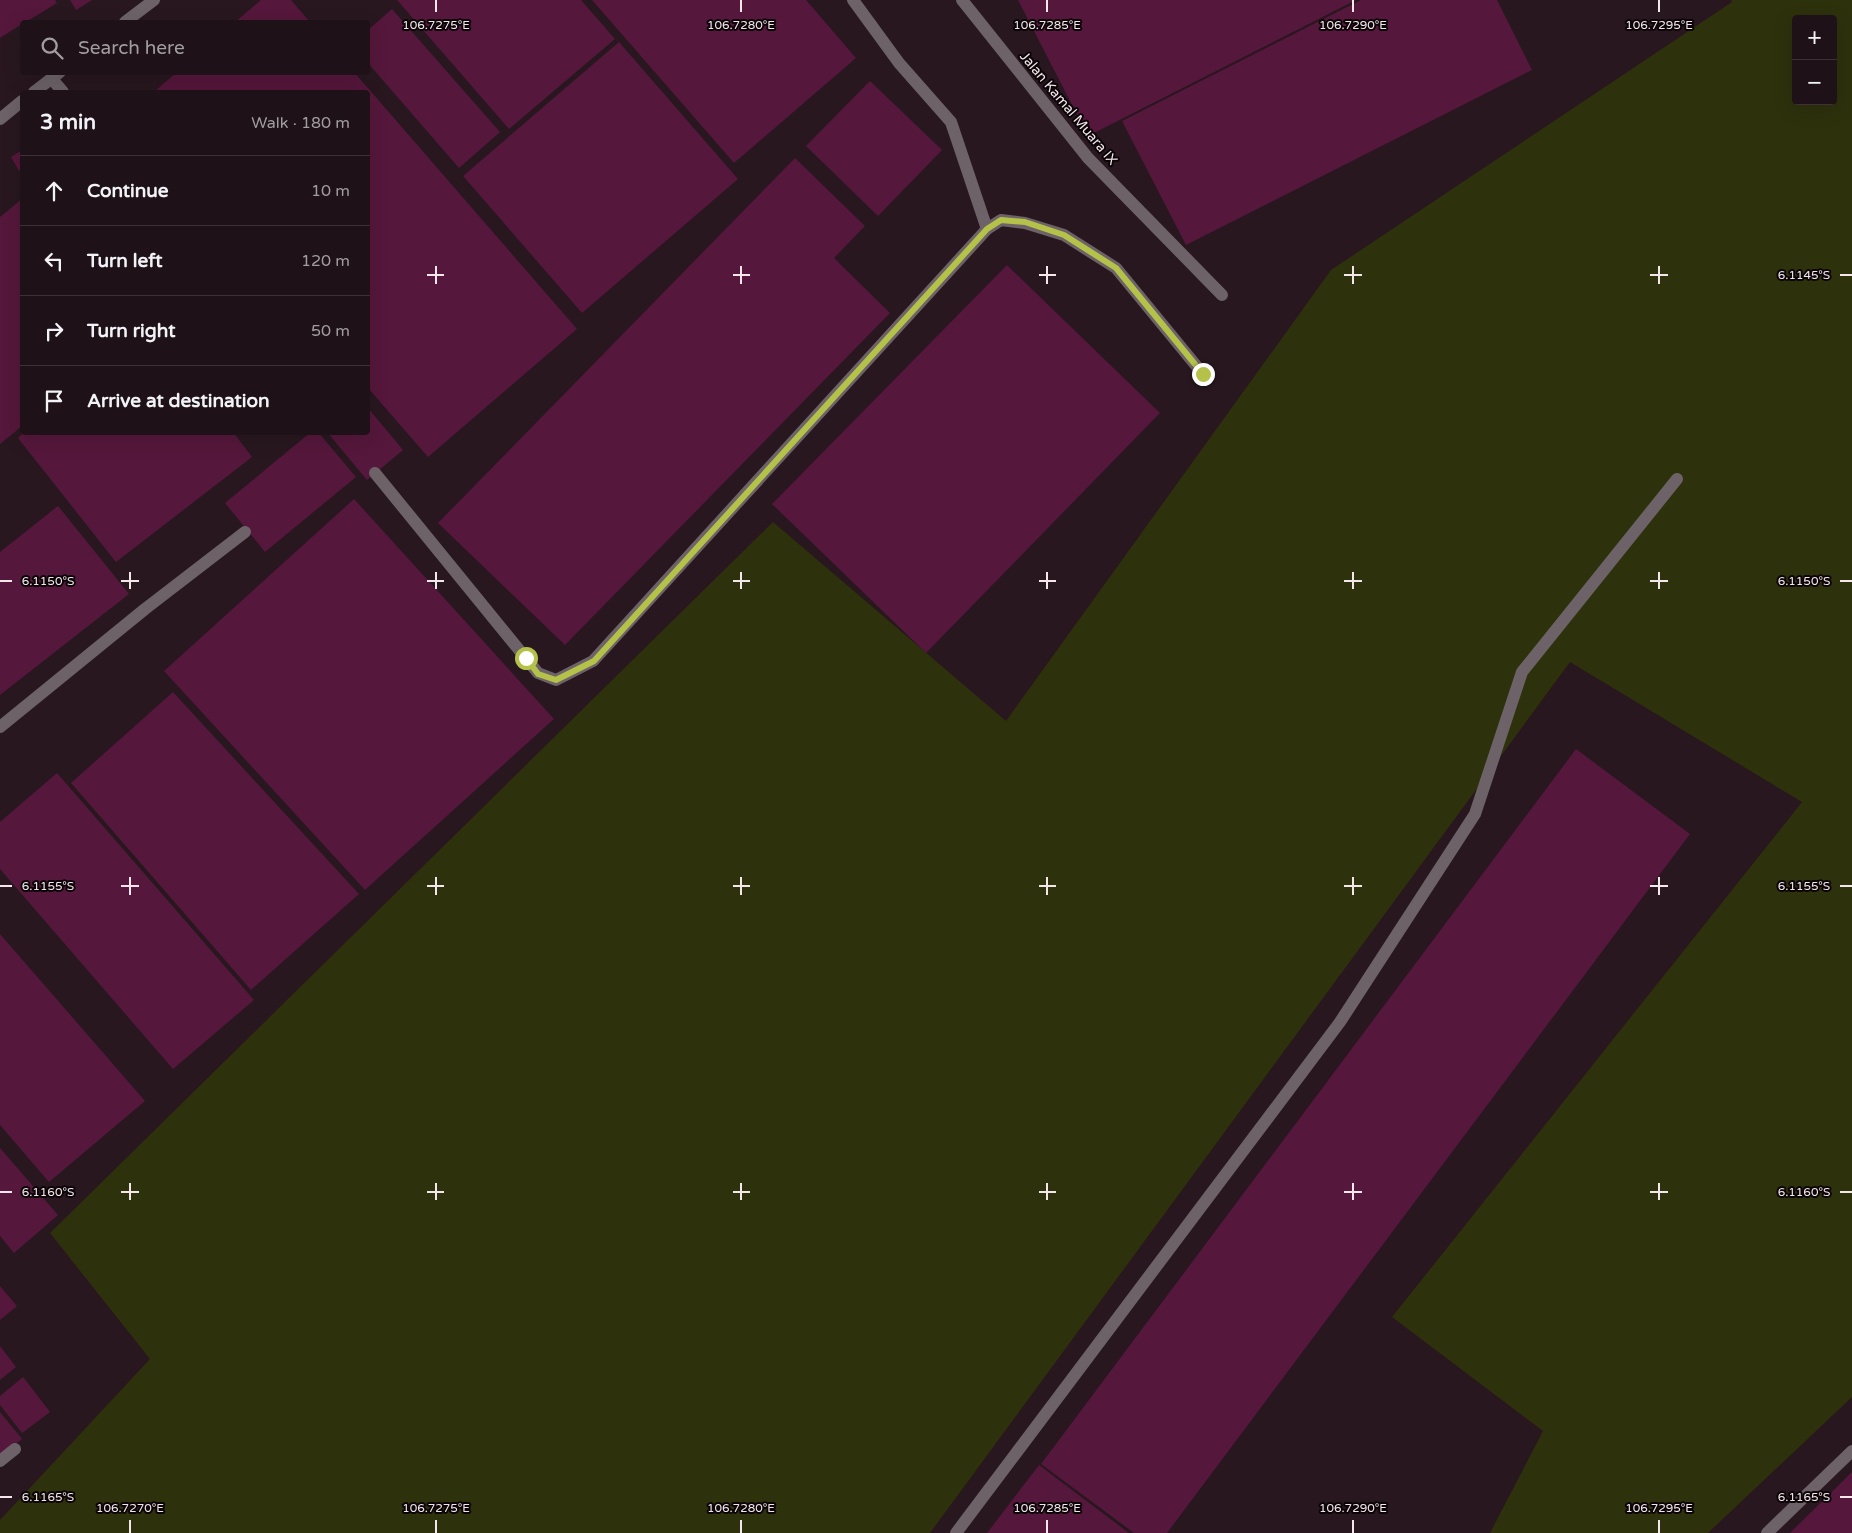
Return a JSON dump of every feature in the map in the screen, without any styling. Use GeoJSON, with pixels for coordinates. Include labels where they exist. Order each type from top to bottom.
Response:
{"type":"FeatureCollection","features":[{"type":"Feature","properties":{"kind":"lane"},"geometry":{"type":"LineString","coordinates":[[128,20],[154,0]]}},
{"type":"Feature","properties":{"kind":"lane"},"geometry":{"type":"LineString","coordinates":[[853,0],[899,63],[951,122],[987,229]]}},
{"type":"Feature","properties":{"kind":"lane","name":"Jalan Kamal Muara IX"},"geometry":{"type":"LineString","coordinates":[[962,0],[1088,158],[1222,295]]}},
{"type":"Feature","properties":{"kind":"lane"},"geometry":{"type":"LineString","coordinates":[[37,90],[56,76],[62,90]]}},
{"type":"Feature","properties":{"kind":"lane"},"geometry":{"type":"LineString","coordinates":[[0,119],[20,103]]}},
{"type":"Feature","properties":{"kind":"lane"},"geometry":{"type":"LineString","coordinates":[[375,473],[538,674],[556,680],[594,661],[987,229],[1001,220],[1025,222],[1064,235],[1116,268],[1203,374]]}},
{"type":"Feature","properties":{"kind":"lane"},"geometry":{"type":"LineString","coordinates":[[956,1533],[1340,1022],[1475,814],[1522,672],[1677,478]]}},
{"type":"Feature","properties":{"kind":"lane"},"geometry":{"type":"LineString","coordinates":[[0,727],[145,609],[246,532]]}},
{"type":"Feature","properties":{"kind":"lane"},"geometry":{"type":"LineString","coordinates":[[0,1461],[15,1449]]}},
{"type":"Feature","properties":{"kind":"lane"},"geometry":{"type":"LineString","coordinates":[[1767,1533],[1852,1451]]}},
{"type":"Feature","properties":{"kind":"green space"},"geometry":{"type":"Polygon","coordinates":[[[1731,0],[1852,0],[1852,1397],[1708,1533],[1490,1533],[1543,1431],[1392,1317],[1802,802],[1570,662],[930,1533],[0,1533],[0,1520],[150,1359],[50,1233],[773,522],[1006,721],[1331,270],[1732,2],[1731,0]]]}},
{"type":"Feature","properties":{"kind":"building"},"geometry":{"type":"Polygon","coordinates":[[[0,0],[55,0],[57,3],[29,20],[20,20],[20,25],[0,38],[0,0]]]}},
{"type":"Feature","properties":{"kind":"building"},"geometry":{"type":"Polygon","coordinates":[[[70,0],[92,0],[76,10],[70,0]]]}},
{"type":"Feature","properties":{"kind":"building"},"geometry":{"type":"Polygon","coordinates":[[[261,0],[291,0],[308,20],[237,20],[261,0]]]}},
{"type":"Feature","properties":{"kind":"building"},"geometry":{"type":"Polygon","coordinates":[[[397,0],[581,0],[615,39],[509,129],[397,0]]]}},
{"type":"Feature","properties":{"kind":"building"},"geometry":{"type":"Polygon","coordinates":[[[592,0],[806,0],[856,58],[734,163],[592,0]]]}},
{"type":"Feature","properties":{"kind":"building"},"geometry":{"type":"Polygon","coordinates":[[[1018,0],[1356,0],[1088,136],[1018,0]]]}},
{"type":"Feature","properties":{"kind":"building"},"geometry":{"type":"Polygon","coordinates":[[[1361,0],[1497,0],[1532,70],[1186,245],[1122,121],[1361,0]]]}},
{"type":"Feature","properties":{"kind":"building"},"geometry":{"type":"Polygon","coordinates":[[[392,9],[500,132],[459,168],[370,65],[370,28],[392,9]]]}},
{"type":"Feature","properties":{"kind":"building"},"geometry":{"type":"Polygon","coordinates":[[[619,42],[738,179],[582,313],[463,176],[619,42]]]}},
{"type":"Feature","properties":{"kind":"building"},"geometry":{"type":"Polygon","coordinates":[[[174,75],[357,75],[370,90],[156,90],[174,75]]]}},
{"type":"Feature","properties":{"kind":"building"},"geometry":{"type":"Polygon","coordinates":[[[870,81],[942,150],[878,216],[806,146],[870,81]]]}},
{"type":"Feature","properties":{"kind":"building"},"geometry":{"type":"Polygon","coordinates":[[[370,90],[577,329],[428,457],[370,390],[370,90]]]}},
{"type":"Feature","properties":{"kind":"building"},"geometry":{"type":"Polygon","coordinates":[[[20,151],[19,171],[11,157],[20,151]]]}},
{"type":"Feature","properties":{"kind":"building"},"geometry":{"type":"Polygon","coordinates":[[[795,158],[865,226],[834,258],[890,313],[565,645],[438,523],[795,158]]]}},
{"type":"Feature","properties":{"kind":"building"},"geometry":{"type":"Polygon","coordinates":[[[20,201],[20,428],[0,444],[0,217],[20,201]]]}},
{"type":"Feature","properties":{"kind":"building"},"geometry":{"type":"Polygon","coordinates":[[[1007,265],[1160,413],[926,653],[772,504],[1007,265]]]}},
{"type":"Feature","properties":{"kind":"building"},"geometry":{"type":"Polygon","coordinates":[[[370,410],[403,450],[367,480],[330,435],[370,435],[370,410]]]}},
{"type":"Feature","properties":{"kind":"building"},"geometry":{"type":"Polygon","coordinates":[[[21,435],[235,435],[252,457],[116,562],[18,438],[21,435]]]}},
{"type":"Feature","properties":{"kind":"building"},"geometry":{"type":"Polygon","coordinates":[[[307,435],[321,435],[356,477],[265,552],[225,503],[307,435]]]}},
{"type":"Feature","properties":{"kind":"building"},"geometry":{"type":"Polygon","coordinates":[[[354,499],[554,719],[365,890],[164,671],[354,499]]]}},
{"type":"Feature","properties":{"kind":"building"},"geometry":{"type":"Polygon","coordinates":[[[58,506],[129,594],[0,695],[0,552],[58,506]]]}},
{"type":"Feature","properties":{"kind":"building"},"geometry":{"type":"Polygon","coordinates":[[[173,692],[359,894],[251,990],[71,783],[173,692]]]}},
{"type":"Feature","properties":{"kind":"building"},"geometry":{"type":"Polygon","coordinates":[[[1576,749],[1690,834],[1167,1533],[1134,1533],[1041,1464],[1576,749]]]}},
{"type":"Feature","properties":{"kind":"building"},"geometry":{"type":"Polygon","coordinates":[[[57,773],[254,1000],[173,1069],[0,869],[0,822],[57,773]]]}},
{"type":"Feature","properties":{"kind":"building"},"geometry":{"type":"Polygon","coordinates":[[[0,934],[145,1101],[49,1182],[0,1125],[0,934]]]}},
{"type":"Feature","properties":{"kind":"building"},"geometry":{"type":"Polygon","coordinates":[[[0,1148],[58,1215],[14,1253],[0,1236],[0,1148]]]}},
{"type":"Feature","properties":{"kind":"building"},"geometry":{"type":"Polygon","coordinates":[[[0,1286],[17,1306],[0,1320],[0,1286]]]}},
{"type":"Feature","properties":{"kind":"building"},"geometry":{"type":"Polygon","coordinates":[[[0,1346],[16,1367],[0,1380],[0,1346]]]}},
{"type":"Feature","properties":{"kind":"building"},"geometry":{"type":"Polygon","coordinates":[[[23,1377],[50,1412],[22,1433],[0,1405],[0,1396],[23,1377]]]}},
{"type":"Feature","properties":{"kind":"building"},"geometry":{"type":"Polygon","coordinates":[[[0,1412],[22,1439],[0,1456],[0,1412]]]}},
{"type":"Feature","properties":{"kind":"building"},"geometry":{"type":"Polygon","coordinates":[[[1039,1465],[1129,1533],[987,1533],[1039,1465]]]}},
{"type":"Feature","properties":{"kind":"building"},"geometry":{"type":"Polygon","coordinates":[[[1852,1472],[1852,1533],[1790,1533],[1852,1472]]]}},
{"type":"Feature","properties":{"kind":"route"},"geometry":{"type":"LineString","coordinates":[[526,658],[538,674],[556,680],[594,661],[987,229],[1001,220],[1025,222],[1064,235],[1116,268],[1203,374]]}}]}
